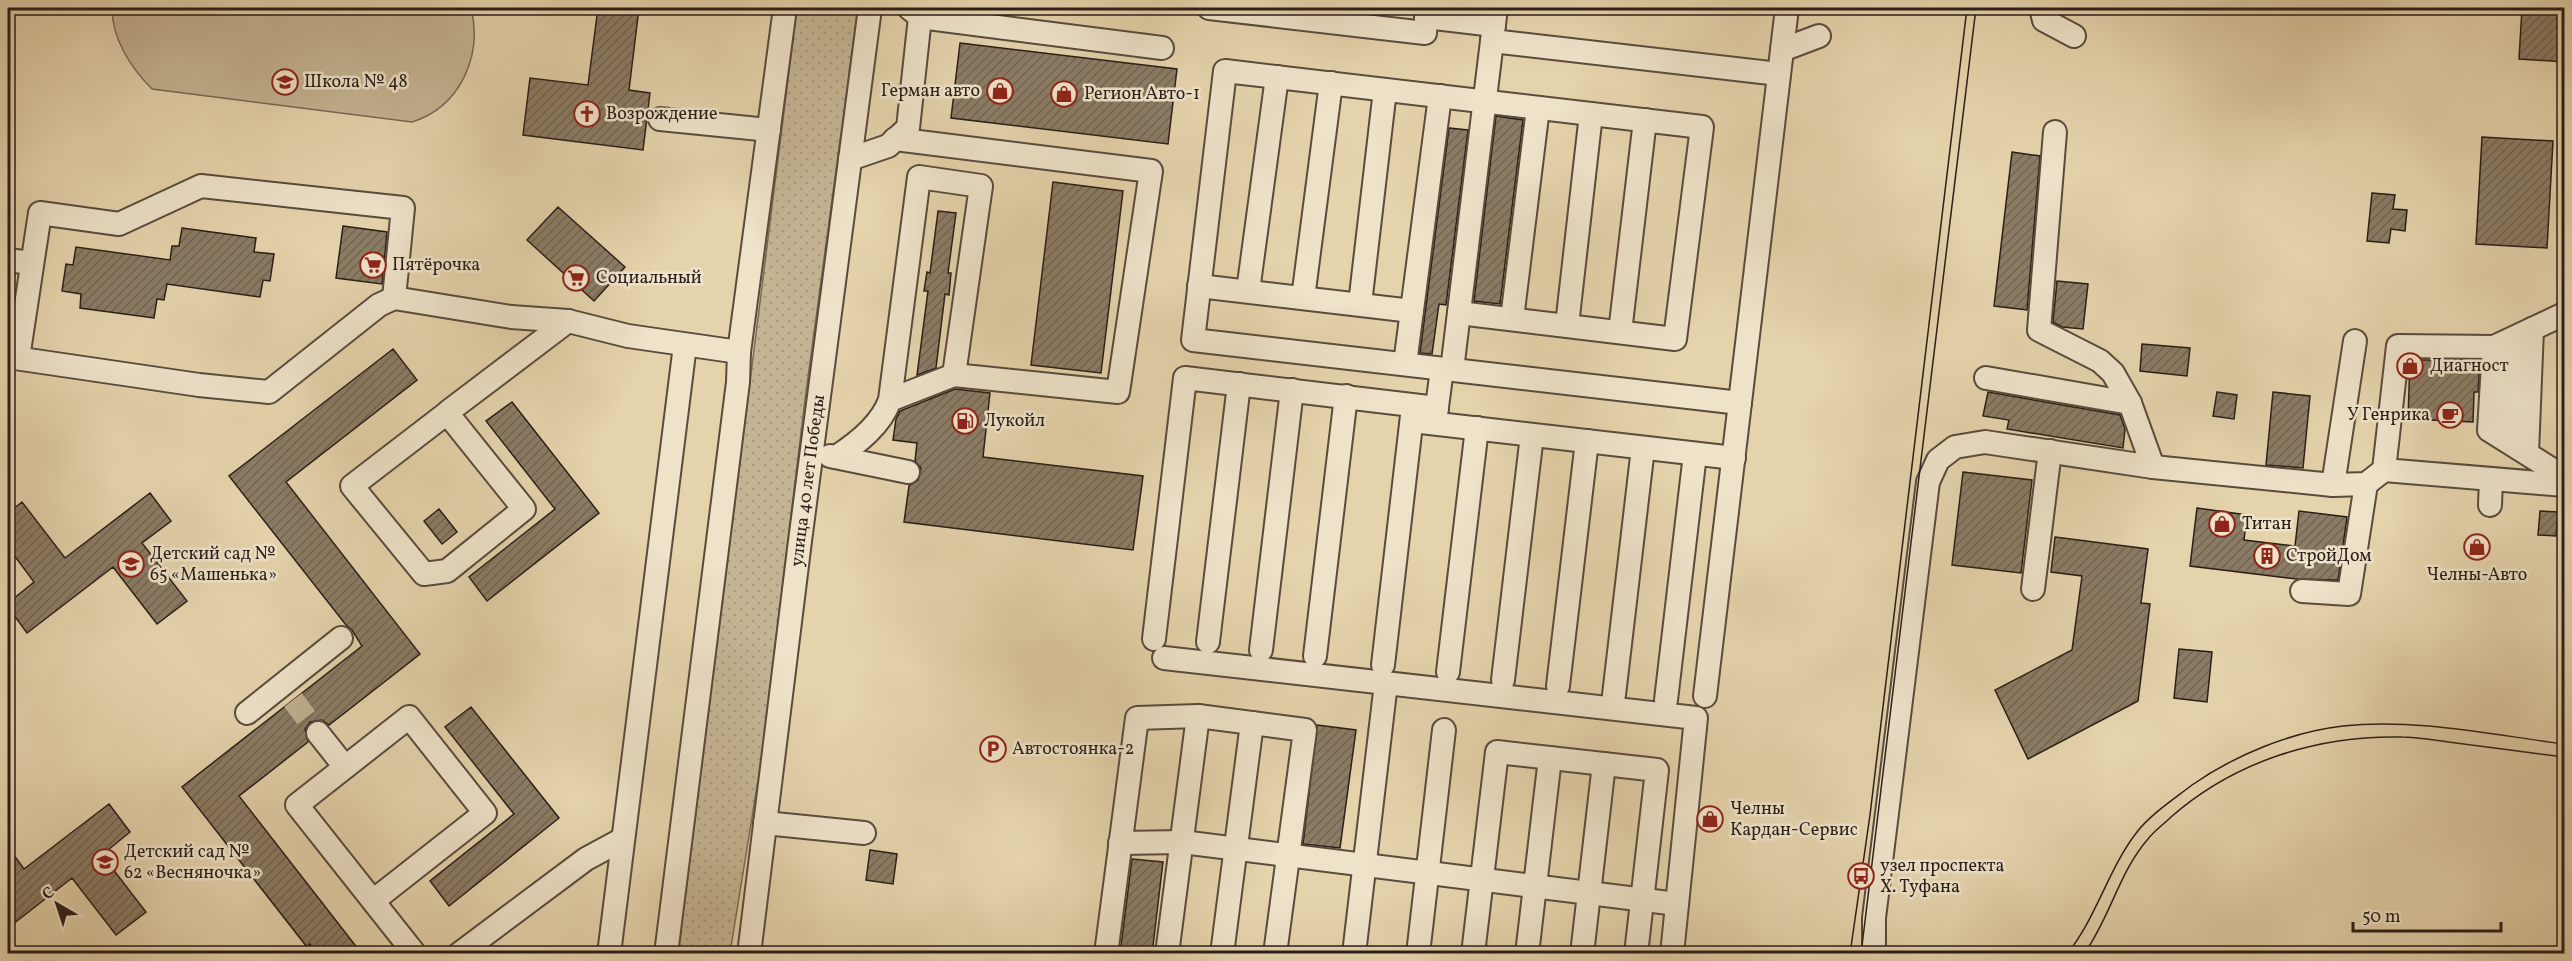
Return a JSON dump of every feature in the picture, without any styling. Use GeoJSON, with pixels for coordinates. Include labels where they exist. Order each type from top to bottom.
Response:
{"type":"FeatureCollection","features":[{"type":"Feature","properties":{"kind":"street"},"geometry":{"type":"LineString","coordinates":[[666,954],[736,394],[739,352],[785,8]]}},
{"type":"Feature","properties":{"kind":"street","name":"улица 40 лет Победы"},"geometry":{"type":"LineString","coordinates":[[749,954],[811,453],[870,8]]}},
{"type":"Feature","properties":{"kind":"street"},"geometry":{"type":"LineString","coordinates":[[1209,8],[1425,33],[1427,12],[1779,74]]}},
{"type":"Feature","properties":{"kind":"street"},"geometry":{"type":"LineString","coordinates":[[1705,696],[1787,8]]}},
{"type":"Feature","properties":{"kind":"street"},"geometry":{"type":"LineString","coordinates":[[2041,8],[2044,20],[2074,36]]}},
{"type":"Feature","properties":{"kind":"street"},"geometry":{"type":"LineString","coordinates":[[850,159],[888,146],[908,128],[914,12],[1162,48]]}},
{"type":"Feature","properties":{"kind":"street"},"geometry":{"type":"LineString","coordinates":[[1436,416],[1459,313],[1494,24]]}},
{"type":"Feature","properties":{"kind":"street"},"geometry":{"type":"LineString","coordinates":[[1782,50],[1819,36]]}},
{"type":"Feature","properties":{"kind":"street"},"geometry":{"type":"LineString","coordinates":[[1459,313],[1675,339],[1702,127],[1225,71],[1193,340],[1740,404]]}},
{"type":"Feature","properties":{"kind":"street"},"geometry":{"type":"LineString","coordinates":[[1248,291],[1277,77]]}},
{"type":"Feature","properties":{"kind":"street"},"geometry":{"type":"LineString","coordinates":[[1303,298],[1331,84]]}},
{"type":"Feature","properties":{"kind":"street"},"geometry":{"type":"LineString","coordinates":[[1360,304],[1385,90]]}},
{"type":"Feature","properties":{"kind":"street"},"geometry":{"type":"LineString","coordinates":[[1405,364],[1440,96]]}},
{"type":"Feature","properties":{"kind":"street"},"geometry":{"type":"LineString","coordinates":[[1512,319],[1538,108]]}},
{"type":"Feature","properties":{"kind":"street"},"geometry":{"type":"LineString","coordinates":[[1567,326],[1591,114]]}},
{"type":"Feature","properties":{"kind":"street"},"geometry":{"type":"LineString","coordinates":[[660,119],[769,130]]}},
{"type":"Feature","properties":{"kind":"street"},"geometry":{"type":"LineString","coordinates":[[1620,332],[1645,120]]}},
{"type":"Feature","properties":{"kind":"street"},"geometry":{"type":"LineString","coordinates":[[2055,132],[2039,330],[2100,361],[2113,373],[2130,403],[2153,467]]}},
{"type":"Feature","properties":{"kind":"street"},"geometry":{"type":"LineString","coordinates":[[890,400],[954,375],[1118,392],[1151,171],[895,139]]}},
{"type":"Feature","properties":{"kind":"street"},"geometry":{"type":"LineString","coordinates":[[836,457],[857,444],[886,412],[890,400],[919,177],[981,186],[954,375]]}},
{"type":"Feature","properties":{"kind":"street"},"geometry":{"type":"LineString","coordinates":[[394,298],[403,208],[201,186],[119,224],[40,213],[13,357],[199,385],[269,392],[379,305],[394,298],[511,317],[567,321],[628,336],[739,352]]}},
{"type":"Feature","properties":{"kind":"street"},"geometry":{"type":"LineString","coordinates":[[8,260],[32,263]]}},
{"type":"Feature","properties":{"kind":"street"},"geometry":{"type":"LineString","coordinates":[[1199,286],[1412,311]]}},
{"type":"Feature","properties":{"kind":"street"},"geometry":{"type":"LineString","coordinates":[[2384,470],[2398,346],[2512,338],[2565,314]]}},
{"type":"Feature","properties":{"kind":"street"},"geometry":{"type":"LineString","coordinates":[[447,413],[524,509],[447,571],[424,574],[352,486],[447,413],[567,321]]}},
{"type":"Feature","properties":{"kind":"street"},"geometry":{"type":"LineString","coordinates":[[2512,338],[2506,440],[2565,477]]}},
{"type":"Feature","properties":{"kind":"street"},"geometry":{"type":"LineString","coordinates":[[2512,338],[2527,453]]}},
{"type":"Feature","properties":{"kind":"street"},"geometry":{"type":"LineString","coordinates":[[2333,485],[2355,340]]}},
{"type":"Feature","properties":{"kind":"street"},"geometry":{"type":"LineString","coordinates":[[609,954],[685,345]]}},
{"type":"Feature","properties":{"kind":"street"},"geometry":{"type":"LineString","coordinates":[[1672,954],[1696,718],[1384,674],[1159,648],[1185,378],[1346,396],[1413,413],[1436,416],[1477,428],[1734,458]]}},
{"type":"Feature","properties":{"kind":"street"},"geometry":{"type":"LineString","coordinates":[[1986,378],[2130,403]]}},
{"type":"Feature","properties":{"kind":"street"},"geometry":{"type":"LineString","coordinates":[[1208,642],[1239,384]]}},
{"type":"Feature","properties":{"kind":"street"},"geometry":{"type":"LineString","coordinates":[[1261,650],[1292,390]]}},
{"type":"Feature","properties":{"kind":"street"},"geometry":{"type":"LineString","coordinates":[[1315,656],[1346,396]]}},
{"type":"Feature","properties":{"kind":"street"},"geometry":{"type":"LineString","coordinates":[[1354,954],[1413,413]]}},
{"type":"Feature","properties":{"kind":"street"},"geometry":{"type":"LineString","coordinates":[[1448,672],[1477,428]]}},
{"type":"Feature","properties":{"kind":"street"},"geometry":{"type":"LineString","coordinates":[[1503,680],[1532,435]]}},
{"type":"Feature","properties":{"kind":"street"},"geometry":{"type":"LineString","coordinates":[[1558,686],[1587,441]]}},
{"type":"Feature","properties":{"kind":"street"},"geometry":{"type":"LineString","coordinates":[[1874,954],[1875,907],[1928,482],[1938,460],[1955,447],[1985,442],[2153,467],[2333,485],[2366,484],[2384,470],[2565,485]]}},
{"type":"Feature","properties":{"kind":"street"},"geometry":{"type":"LineString","coordinates":[[1614,695],[1643,448]]}},
{"type":"Feature","properties":{"kind":"street"},"geometry":{"type":"LineString","coordinates":[[2033,589],[2050,451]]}},
{"type":"Feature","properties":{"kind":"street"},"geometry":{"type":"LineString","coordinates":[[811,453],[908,472]]}},
{"type":"Feature","properties":{"kind":"street"},"geometry":{"type":"LineString","coordinates":[[1666,700],[1695,454]]}},
{"type":"Feature","properties":{"kind":"street"},"geometry":{"type":"LineString","coordinates":[[2490,505],[2491,479]]}},
{"type":"Feature","properties":{"kind":"street"},"geometry":{"type":"LineString","coordinates":[[2302,591],[2349,594],[2366,484]]}},
{"type":"Feature","properties":{"kind":"street"},"geometry":{"type":"LineString","coordinates":[[247,712],[287,693],[341,638]]}},
{"type":"Feature","properties":{"kind":"street"},"geometry":{"type":"LineString","coordinates":[[1167,954],[1198,716]]}},
{"type":"Feature","properties":{"kind":"street"},"geometry":{"type":"LineString","coordinates":[[1106,954],[1137,718],[1198,716],[1305,730],[1275,954]]}},
{"type":"Feature","properties":{"kind":"street"},"geometry":{"type":"LineString","coordinates":[[373,901],[485,813],[409,717],[297,805],[373,901],[415,954]]}},
{"type":"Feature","properties":{"kind":"street"},"geometry":{"type":"LineString","coordinates":[[1222,954],[1252,723]]}},
{"type":"Feature","properties":{"kind":"street"},"geometry":{"type":"LineString","coordinates":[[1418,954],[1444,730]]}},
{"type":"Feature","properties":{"kind":"street"},"geometry":{"type":"LineString","coordinates":[[318,733],[345,767]]}},
{"type":"Feature","properties":{"kind":"street"},"geometry":{"type":"LineString","coordinates":[[1473,954],[1497,752],[1657,770],[1636,954]]}},
{"type":"Feature","properties":{"kind":"street"},"geometry":{"type":"LineString","coordinates":[[1527,954],[1550,758]]}},
{"type":"Feature","properties":{"kind":"street"},"geometry":{"type":"LineString","coordinates":[[1582,954],[1604,764]]}},
{"type":"Feature","properties":{"kind":"street"},"geometry":{"type":"LineString","coordinates":[[765,823],[864,833]]}},
{"type":"Feature","properties":{"kind":"street"},"geometry":{"type":"LineString","coordinates":[[459,954],[586,859],[623,839]]}},
{"type":"Feature","properties":{"kind":"street"},"geometry":{"type":"LineString","coordinates":[[1120,843],[1182,842],[1365,867],[1677,904]]}},
{"type":"Feature","properties":{"kind":"shaded area","name":"Школа № 48"},"geometry":{"type":"Polygon","coordinates":[[[112,8],[471,8],[474,44],[464,77],[455,92],[429,115],[412,122],[152,89],[137,72],[119,42],[112,8]]]}},
{"type":"Feature","properties":{"kind":"shaded area"},"geometry":{"type":"Polygon","coordinates":[[[797,8],[858,8],[806,392],[761,762],[730,953],[678,954],[797,8]]]}},
{"type":"Feature","properties":{"kind":"building","name":"Возрождение"},"geometry":{"type":"Polygon","coordinates":[[[598,8],[639,8],[629,90],[650,93],[643,150],[523,135],[530,78],[588,85],[598,8]]]}},
{"type":"Feature","properties":{"kind":"building"},"geometry":{"type":"Polygon","coordinates":[[[2522,8],[2565,8],[2565,62],[2519,59],[2522,8]]]}},
{"type":"Feature","properties":{"kind":"building","name":"Регион Авто-1"},"geometry":{"type":"Polygon","coordinates":[[[960,43],[1177,69],[1168,144],[951,118],[960,43]]]}},
{"type":"Feature","properties":{"kind":"building"},"geometry":{"type":"Polygon","coordinates":[[[1496,116],[1523,120],[1500,304],[1474,301],[1496,116]]]}},
{"type":"Feature","properties":{"kind":"building"},"geometry":{"type":"Polygon","coordinates":[[[1449,128],[1468,130],[1446,305],[1439,304],[1432,354],[1420,353],[1449,128]]]}},
{"type":"Feature","properties":{"kind":"building"},"geometry":{"type":"Polygon","coordinates":[[[2482,137],[2553,141],[2547,248],[2476,244],[2482,137]]]}},
{"type":"Feature","properties":{"kind":"building"},"geometry":{"type":"Polygon","coordinates":[[[2012,152],[2040,156],[2027,310],[1994,306],[2012,152]]]}},
{"type":"Feature","properties":{"kind":"building"},"geometry":{"type":"Polygon","coordinates":[[[1053,182],[1123,191],[1101,373],[1031,365],[1053,182]]]}},
{"type":"Feature","properties":{"kind":"building"},"geometry":{"type":"Polygon","coordinates":[[[2372,193],[2395,195],[2393,209],[2407,210],[2405,231],[2391,229],[2389,243],[2367,241],[2372,193]]]}},
{"type":"Feature","properties":{"kind":"building"},"geometry":{"type":"Polygon","coordinates":[[[558,207],[625,267],[594,301],[527,240],[558,207]]]}},
{"type":"Feature","properties":{"kind":"building"},"geometry":{"type":"Polygon","coordinates":[[[938,211],[956,213],[948,273],[951,273],[949,295],[945,294],[936,368],[917,375],[928,291],[924,291],[927,272],[930,273],[938,211]]]}},
{"type":"Feature","properties":{"kind":"building"},"geometry":{"type":"Polygon","coordinates":[[[343,226],[387,232],[382,284],[336,278],[343,226]]]}},
{"type":"Feature","properties":{"kind":"building"},"geometry":{"type":"Polygon","coordinates":[[[182,228],[256,238],[254,252],[274,254],[270,281],[263,280],[260,297],[167,284],[164,300],[157,299],[154,318],[80,308],[81,294],[62,291],[66,264],[73,265],[76,247],[170,260],[172,246],[179,246],[182,228]]]}},
{"type":"Feature","properties":{"kind":"building"},"geometry":{"type":"Polygon","coordinates":[[[2057,281],[2088,284],[2083,329],[2062,327],[2053,322],[2057,281]]]}},
{"type":"Feature","properties":{"kind":"building"},"geometry":{"type":"Polygon","coordinates":[[[2142,344],[2190,348],[2187,376],[2140,371],[2142,344]]]}},
{"type":"Feature","properties":{"kind":"building"},"geometry":{"type":"Polygon","coordinates":[[[393,349],[417,380],[286,482],[420,654],[329,725],[322,720],[310,722],[305,729],[308,742],[239,796],[362,954],[317,954],[310,944],[307,947],[182,787],[362,646],[352,630],[229,476],[393,349]]]}},
{"type":"Feature","properties":{"kind":"building"},"geometry":{"type":"Polygon","coordinates":[[[2410,360],[2480,360],[2478,392],[2474,392],[2473,422],[2408,419],[2410,360]]]}},
{"type":"Feature","properties":{"kind":"building"},"geometry":{"type":"Polygon","coordinates":[[[955,389],[990,393],[983,457],[1143,476],[1133,550],[904,522],[909,486],[918,480],[921,468],[915,461],[917,443],[893,440],[896,419],[900,411],[955,389]]]}},
{"type":"Feature","properties":{"kind":"building"},"geometry":{"type":"Polygon","coordinates":[[[1988,392],[2120,415],[2125,429],[2123,448],[2007,429],[2009,420],[1983,416],[1988,392]]]}},
{"type":"Feature","properties":{"kind":"building"},"geometry":{"type":"Polygon","coordinates":[[[2217,392],[2237,395],[2234,419],[2213,416],[2217,392]]]}},
{"type":"Feature","properties":{"kind":"building"},"geometry":{"type":"Polygon","coordinates":[[[2273,392],[2310,396],[2303,468],[2266,465],[2273,392]]]}},
{"type":"Feature","properties":{"kind":"building"},"geometry":{"type":"Polygon","coordinates":[[[512,402],[599,513],[487,601],[469,577],[555,509],[486,421],[512,402]]]}},
{"type":"Feature","properties":{"kind":"building"},"geometry":{"type":"Polygon","coordinates":[[[1963,472],[2032,480],[2021,573],[1952,565],[1963,472]]]}},
{"type":"Feature","properties":{"kind":"building"},"geometry":{"type":"Polygon","coordinates":[[[150,493],[171,521],[142,543],[187,601],[157,624],[113,567],[27,633],[8,607],[8,603],[34,582],[8,547],[8,513],[22,502],[65,558],[150,493]]]}},
{"type":"Feature","properties":{"kind":"building","name":"СтройДом"},"geometry":{"type":"Polygon","coordinates":[[[2197,508],[2247,515],[2244,540],[2295,546],[2299,511],[2347,517],[2338,580],[2297,579],[2190,566],[2197,508]]]}},
{"type":"Feature","properties":{"kind":"building"},"geometry":{"type":"Polygon","coordinates":[[[439,509],[457,532],[442,544],[424,521],[439,509]]]}},
{"type":"Feature","properties":{"kind":"building"},"geometry":{"type":"Polygon","coordinates":[[[2540,511],[2558,512],[2556,536],[2538,535],[2540,511]]]}},
{"type":"Feature","properties":{"kind":"building"},"geometry":{"type":"Polygon","coordinates":[[[2055,537],[2148,549],[2141,603],[2150,604],[2138,701],[2028,759],[1995,690],[2072,650],[2082,576],[2051,572],[2055,537]]]}},
{"type":"Feature","properties":{"kind":"building"},"geometry":{"type":"Polygon","coordinates":[[[2179,649],[2212,652],[2207,702],[2174,698],[2179,649]]]}},
{"type":"Feature","properties":{"kind":"building"},"geometry":{"type":"Polygon","coordinates":[[[471,707],[559,818],[449,906],[430,881],[514,814],[445,727],[471,707]]]}},
{"type":"Feature","properties":{"kind":"building"},"geometry":{"type":"Polygon","coordinates":[[[1317,725],[1356,730],[1340,848],[1303,844],[1317,725]]]}},
{"type":"Feature","properties":{"kind":"building"},"geometry":{"type":"Polygon","coordinates":[[[109,804],[130,832],[102,855],[146,912],[116,935],[72,878],[8,928],[8,847],[24,869],[109,804]]]}},
{"type":"Feature","properties":{"kind":"building"},"geometry":{"type":"Polygon","coordinates":[[[870,850],[897,854],[893,884],[866,880],[870,850]]]}},
{"type":"Feature","properties":{"kind":"building"},"geometry":{"type":"Polygon","coordinates":[[[1132,859],[1163,862],[1152,954],[1120,954],[1132,859]]]}},
{"type":"Feature","properties":{"kind":"tunnel"},"geometry":{"type":"LineString","coordinates":[[293,700],[318,733]]}},
{"type":"Feature","properties":{"kind":"tram line"},"geometry":{"type":"LineString","coordinates":[[1850,954],[1870,815],[1967,8]]}},
{"type":"Feature","properties":{"kind":"tram line"},"geometry":{"type":"LineString","coordinates":[[1861,954],[1976,8]]}},
{"type":"Feature","properties":{"kind":"tram line"},"geometry":{"type":"LineString","coordinates":[[2067,954],[2087,925],[2118,861],[2143,825],[2192,785],[2226,764],[2264,746],[2323,729],[2370,724],[2426,726],[2564,744]]}},
{"type":"Feature","properties":{"kind":"tram line"},"geometry":{"type":"LineString","coordinates":[[2084,954],[2101,925],[2129,866],[2150,836],[2196,797],[2222,781],[2279,755],[2339,741],[2402,737],[2564,757]]}},
{"type":"Feature","properties":{"kind":"place","name":"Школа № 48"},"geometry":{"type":"Point","coordinates":[285,82]}},
{"type":"Feature","properties":{"kind":"place","name":"Герман авто"},"geometry":{"type":"Point","coordinates":[1000,91]}},
{"type":"Feature","properties":{"kind":"place","name":"Регион Авто-1"},"geometry":{"type":"Point","coordinates":[1064,94]}},
{"type":"Feature","properties":{"kind":"place","name":"Возрождение"},"geometry":{"type":"Point","coordinates":[587,114]}},
{"type":"Feature","properties":{"kind":"place","name":"Пятёрочка"},"geometry":{"type":"Point","coordinates":[373,265]}},
{"type":"Feature","properties":{"kind":"place","name":"Социальный"},"geometry":{"type":"Point","coordinates":[576,278]}},
{"type":"Feature","properties":{"kind":"place","name":"Диагност"},"geometry":{"type":"Point","coordinates":[2410,366]}},
{"type":"Feature","properties":{"kind":"place","name":"У Генрика"},"geometry":{"type":"Point","coordinates":[2450,415]}},
{"type":"Feature","properties":{"kind":"place","name":"Лукойл"},"geometry":{"type":"Point","coordinates":[965,421]}},
{"type":"Feature","properties":{"kind":"place","name":"Титан"},"geometry":{"type":"Point","coordinates":[2222,524]}},
{"type":"Feature","properties":{"kind":"place","name":"Челны-Авто"},"geometry":{"type":"Point","coordinates":[2477,547]}},
{"type":"Feature","properties":{"kind":"place","name":"СтройДом"},"geometry":{"type":"Point","coordinates":[2267,556]}},
{"type":"Feature","properties":{"kind":"place","name":"Детский сад № 65 «Машенька»"},"geometry":{"type":"Point","coordinates":[131,564]}},
{"type":"Feature","properties":{"kind":"place","name":"Автостоянка-2"},"geometry":{"type":"Point","coordinates":[993,749]}},
{"type":"Feature","properties":{"kind":"place","name":"Челны Кардан-Сервис"},"geometry":{"type":"Point","coordinates":[1710,819]}},
{"type":"Feature","properties":{"kind":"place","name":"Детский сад № 62 «Весняночка»"},"geometry":{"type":"Point","coordinates":[105,862]}},
{"type":"Feature","properties":{"kind":"place","name":"узел проспекта Х. Туфана"},"geometry":{"type":"Point","coordinates":[1861,876]}}]}
